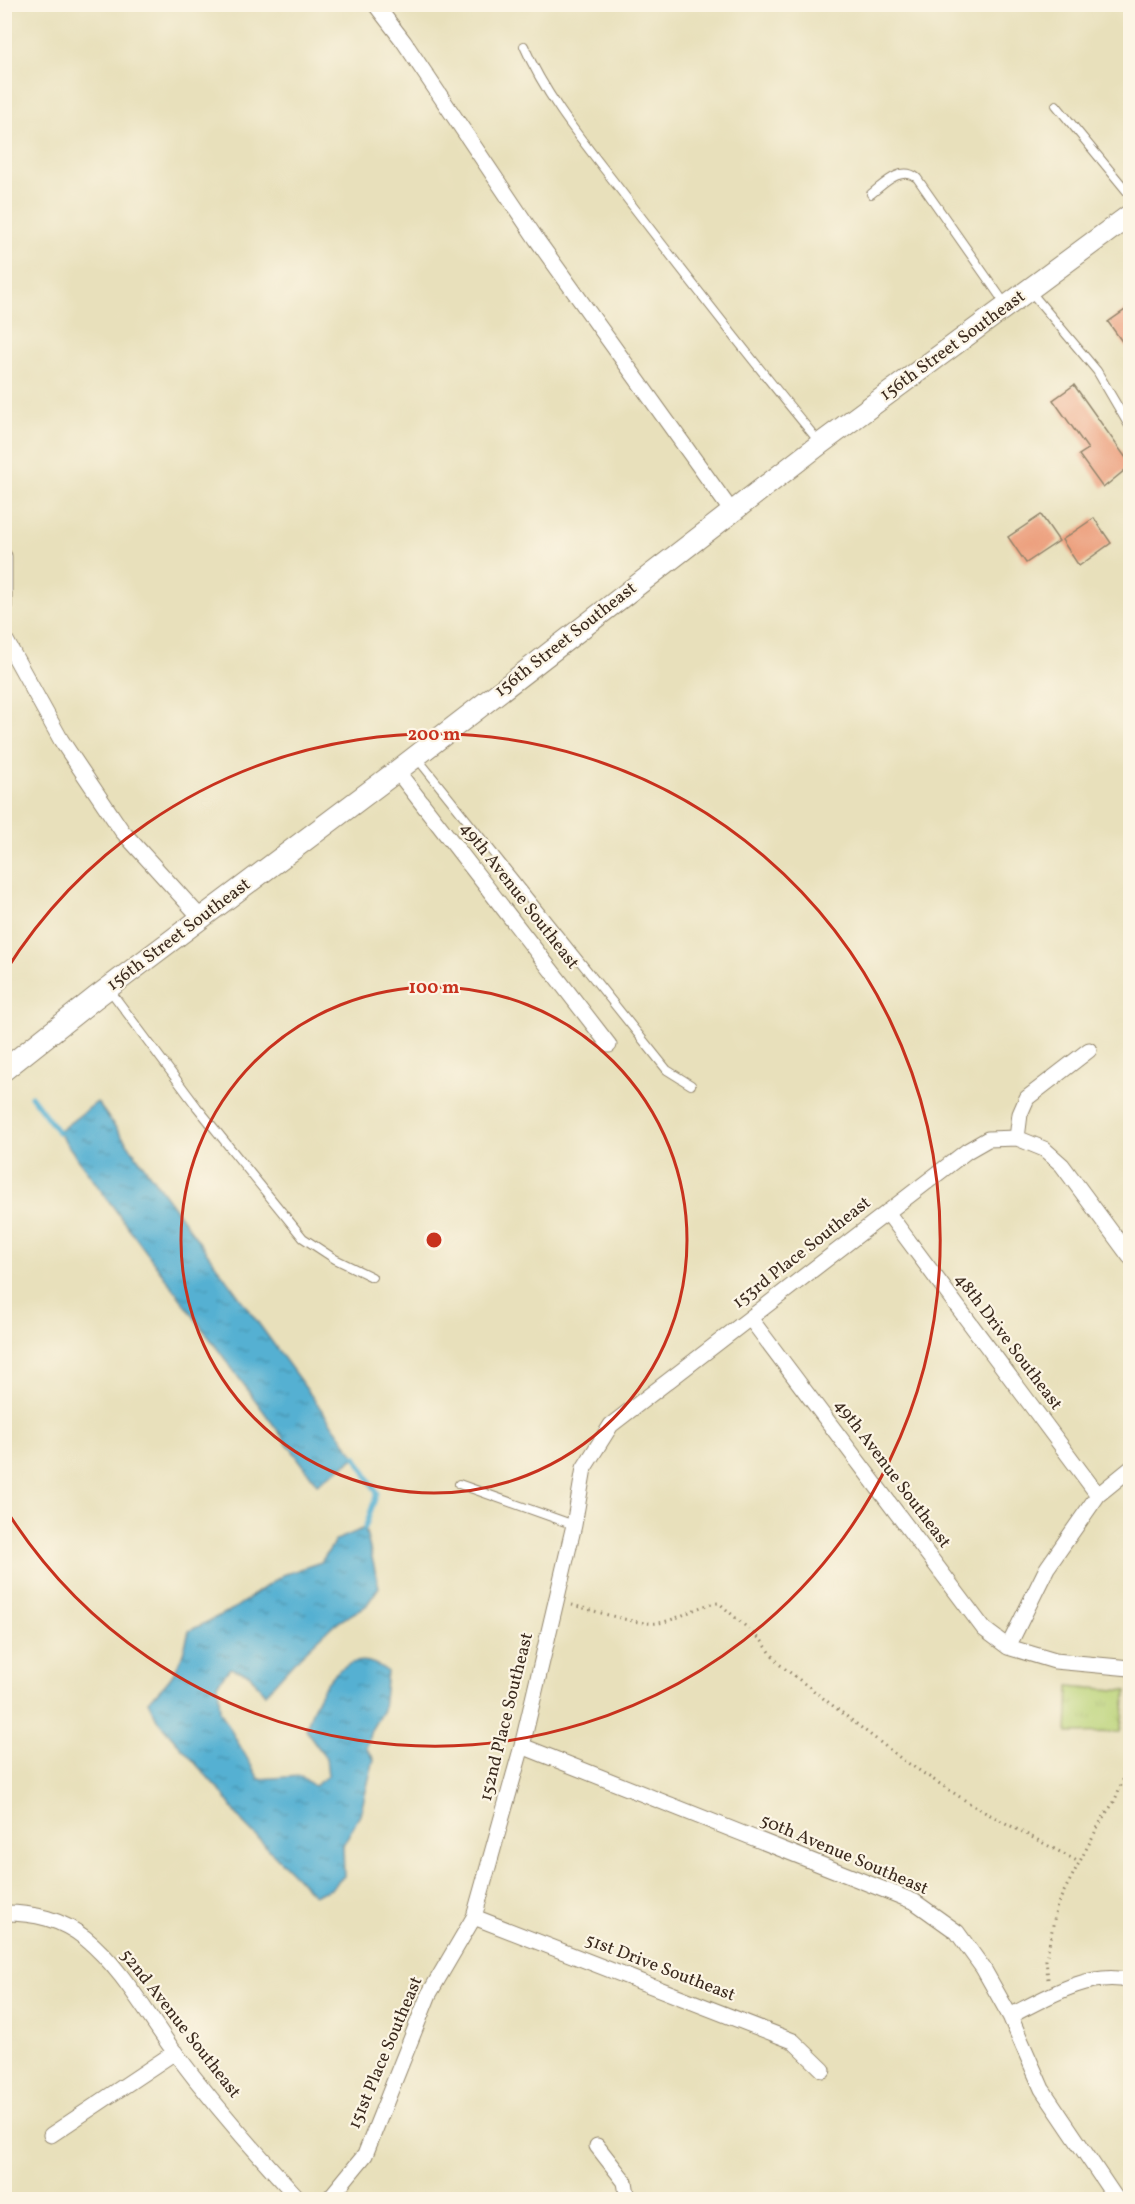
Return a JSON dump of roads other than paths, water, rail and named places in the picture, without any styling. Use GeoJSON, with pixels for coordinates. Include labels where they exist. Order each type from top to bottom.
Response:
{"type":"FeatureCollection","features":[{"type":"Feature","properties":{"kind":"street"},"geometry":{"type":"LineString","coordinates":[[375,4],[404,42],[537,240],[732,512]]}},
{"type":"Feature","properties":{"kind":"street","name":"156th Street Southeast"},"geometry":{"type":"LineString","coordinates":[[4,1070],[108,988],[416,757],[820,444],[1131,215]]}},
{"type":"Feature","properties":{"kind":"street"},"geometry":{"type":"LineString","coordinates":[[4,556],[4,620]]}},
{"type":"Feature","properties":{"kind":"street"},"geometry":{"type":"LineString","coordinates":[[4,637],[61,740],[122,831],[201,918]]}},
{"type":"Feature","properties":{"kind":"street","name":"49th Avenue Southeast"},"geometry":{"type":"LineString","coordinates":[[397,771],[609,1046]]}},
{"type":"Feature","properties":{"kind":"street"},"geometry":{"type":"LineString","coordinates":[[1089,1050],[1027,1098],[1020,1114],[1017,1138],[1044,1149],[1062,1165],[1131,1257]]}},
{"type":"Feature","properties":{"kind":"street","name":"153rd Place Southeast"},"geometry":{"type":"LineString","coordinates":[[574,1525],[584,1467],[611,1425],[967,1151],[988,1139],[1017,1138]]}},
{"type":"Feature","properties":{"kind":"street","name":"48th Drive Southeast"},"geometry":{"type":"LineString","coordinates":[[887,1212],[1098,1495]]}},
{"type":"Feature","properties":{"kind":"street","name":"49th Avenue Southeast"},"geometry":{"type":"LineString","coordinates":[[750,1318],[984,1629],[1008,1647]]}},
{"type":"Feature","properties":{"kind":"street"},"geometry":{"type":"LineString","coordinates":[[1131,1469],[1098,1495],[1047,1568],[1008,1647],[1055,1661],[1131,1668]]}},
{"type":"Feature","properties":{"kind":"street","name":"152nd Place Southeast"},"geometry":{"type":"LineString","coordinates":[[474,1917],[522,1746],[574,1525]]}},
{"type":"Feature","properties":{"kind":"street","name":"50th Avenue Southeast"},"geometry":{"type":"LineString","coordinates":[[522,1746],[915,1902],[957,1932],[1010,2016],[1042,2089],[1117,2199]]}},
{"type":"Feature","properties":{"kind":"street","name":"52nd Avenue Southeast"},"geometry":{"type":"LineString","coordinates":[[4,1913],[27,1913],[57,1920],[86,1939],[113,1967],[175,2052],[244,2140],[300,2199]]}},
{"type":"Feature","properties":{"kind":"street","name":"51st Drive Southeast"},"geometry":{"type":"LineString","coordinates":[[474,1917],[793,2041],[823,2070]]}},
{"type":"Feature","properties":{"kind":"street","name":"151st Place Southeast"},"geometry":{"type":"LineString","coordinates":[[327,2199],[364,2155],[429,1994],[474,1917]]}},
{"type":"Feature","properties":{"kind":"street"},"geometry":{"type":"LineString","coordinates":[[1010,2016],[1067,1987],[1117,1978],[1131,1981]]}},
{"type":"Feature","properties":{"kind":"street"},"geometry":{"type":"LineString","coordinates":[[51,2135],[175,2052]]}},
{"type":"Feature","properties":{"kind":"street"},"geometry":{"type":"LineString","coordinates":[[597,2146],[625,2182],[628,2199]]}},
{"type":"Feature","properties":{"kind":"lane"},"geometry":{"type":"LineString","coordinates":[[524,46],[537,76],[608,173],[731,334],[820,444]]}},
{"type":"Feature","properties":{"kind":"lane"},"geometry":{"type":"LineString","coordinates":[[1056,105],[1131,195]]}},
{"type":"Feature","properties":{"kind":"lane"},"geometry":{"type":"LineString","coordinates":[[871,194],[903,173],[910,173],[917,178],[1007,306]]}},
{"type":"Feature","properties":{"kind":"lane"},"geometry":{"type":"LineString","coordinates":[[1029,290],[1097,371],[1128,423]]}},
{"type":"Feature","properties":{"kind":"lane"},"geometry":{"type":"LineString","coordinates":[[416,757],[667,1070],[691,1085]]}},
{"type":"Feature","properties":{"kind":"lane"},"geometry":{"type":"LineString","coordinates":[[108,988],[197,1107],[303,1238],[335,1259],[372,1277]]}},
{"type":"Feature","properties":{"kind":"lane"},"geometry":{"type":"LineString","coordinates":[[459,1484],[574,1525]]}},
{"type":"Feature","properties":{"kind":"water"},"geometry":{"type":"Polygon","coordinates":[[[97,1102],[356,1457],[317,1484],[58,1132],[97,1102]]]}},
{"type":"Feature","properties":{"kind":"water"},"geometry":{"type":"Polygon","coordinates":[[[365,1528],[379,1587],[366,1606],[333,1625],[293,1663],[265,1694],[249,1674],[230,1668],[218,1683],[220,1711],[259,1779],[301,1776],[314,1786],[328,1776],[326,1758],[306,1730],[316,1701],[324,1687],[345,1666],[357,1662],[372,1663],[387,1671],[383,1710],[371,1730],[366,1748],[374,1759],[360,1815],[343,1845],[344,1876],[331,1889],[314,1895],[243,1823],[221,1792],[158,1721],[148,1701],[165,1685],[176,1670],[189,1631],[233,1609],[283,1575],[321,1562],[336,1540],[365,1528]]]}},
{"type":"Feature","properties":{"kind":"waterway"},"geometry":{"type":"LineString","coordinates":[[31,1096],[58,1132]]}},
{"type":"Feature","properties":{"kind":"waterway"},"geometry":{"type":"LineString","coordinates":[[356,1457],[377,1493],[365,1528]]}}]}
